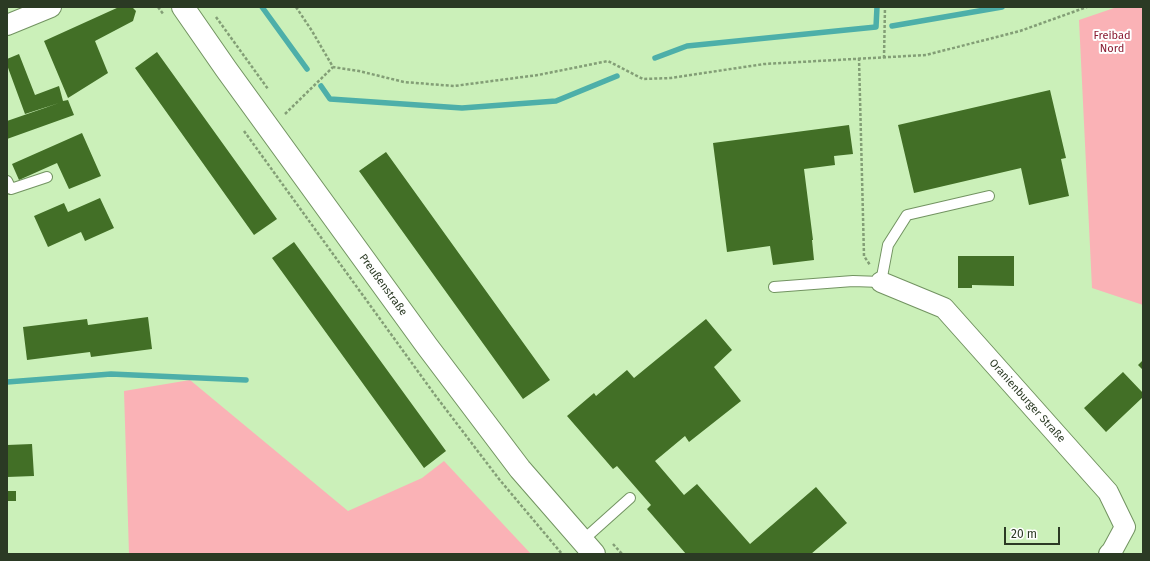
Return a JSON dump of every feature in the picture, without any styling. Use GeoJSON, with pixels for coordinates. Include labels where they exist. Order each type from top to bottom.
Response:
{"type":"FeatureCollection","features":[{"type":"Feature","properties":{"kind":"main road","name":"Preußenstraße"},"geometry":{"type":"LineString","coordinates":[[184,7],[226,69],[520,469],[591,541]]}},
{"type":"Feature","properties":{"kind":"street"},"geometry":{"type":"LineString","coordinates":[[7,25],[50,7]]}},
{"type":"Feature","properties":{"kind":"street","name":"Oranienburger Straße"},"geometry":{"type":"LineString","coordinates":[[881,282],[944,308],[1108,492],[1125,527],[1109,554]]}},
{"type":"Feature","properties":{"kind":"lane"},"geometry":{"type":"LineString","coordinates":[[7,181],[11,189],[48,177]]}},
{"type":"Feature","properties":{"kind":"lane"},"geometry":{"type":"LineString","coordinates":[[774,287],[852,281],[881,282],[888,245],[907,215],[988,196]]}},
{"type":"Feature","properties":{"kind":"lane"},"geometry":{"type":"LineString","coordinates":[[591,541],[630,498]]}},
{"type":"Feature","properties":{"kind":"path"},"geometry":{"type":"LineString","coordinates":[[296,7],[333,67]]}},
{"type":"Feature","properties":{"kind":"path"},"geometry":{"type":"LineString","coordinates":[[884,58],[885,7]]}},
{"type":"Feature","properties":{"kind":"path"},"geometry":{"type":"LineString","coordinates":[[333,67],[359,71],[404,82],[454,86],[538,75],[608,61],[643,79],[671,78],[764,64],[926,55],[1020,31],[1087,7]]}},
{"type":"Feature","properties":{"kind":"path"},"geometry":{"type":"LineString","coordinates":[[214,12],[268,89]]}},
{"type":"Feature","properties":{"kind":"path"},"geometry":{"type":"LineString","coordinates":[[859,58],[864,256],[881,282]]}},
{"type":"Feature","properties":{"kind":"path"},"geometry":{"type":"LineString","coordinates":[[285,114],[333,67]]}},
{"type":"Feature","properties":{"kind":"path"},"geometry":{"type":"LineString","coordinates":[[281,108],[290,120]]}},
{"type":"Feature","properties":{"kind":"path"},"geometry":{"type":"LineString","coordinates":[[591,541],[622,554]]}},
{"type":"Feature","properties":{"kind":"green space","name":"Freibad Nord"},"geometry":{"type":"Polygon","coordinates":[[[1117,7],[1143,7],[1143,305],[1092,288],[1079,20],[1117,7]]]}},
{"type":"Feature","properties":{"kind":"green space"},"geometry":{"type":"Polygon","coordinates":[[[190,380],[348,511],[422,478],[444,461],[531,554],[129,554],[124,391],[190,380]]]}},
{"type":"Feature","properties":{"kind":"building"},"geometry":{"type":"Polygon","coordinates":[[[119,7],[132,7],[136,11],[133,21],[95,41],[108,73],[68,98],[44,41],[119,7]]]}},
{"type":"Feature","properties":{"kind":"building"},"geometry":{"type":"Polygon","coordinates":[[[157,52],[277,219],[254,235],[135,68],[157,52]]]}},
{"type":"Feature","properties":{"kind":"building"},"geometry":{"type":"Polygon","coordinates":[[[19,54],[35,95],[59,86],[63,101],[68,100],[74,115],[7,139],[7,121],[59,103],[25,114],[7,65],[7,59],[19,54]]]}},
{"type":"Feature","properties":{"kind":"building"},"geometry":{"type":"Polygon","coordinates":[[[1050,90],[1066,158],[1061,159],[1069,196],[1029,205],[1021,168],[914,193],[898,125],[1050,90]]]}},
{"type":"Feature","properties":{"kind":"building"},"geometry":{"type":"Polygon","coordinates":[[[849,125],[853,154],[834,156],[835,165],[804,169],[814,260],[773,265],[770,246],[727,252],[713,143],[849,125]]]}},
{"type":"Feature","properties":{"kind":"building"},"geometry":{"type":"Polygon","coordinates":[[[82,133],[101,176],[69,189],[57,163],[19,180],[12,164],[82,133]]]}},
{"type":"Feature","properties":{"kind":"building"},"geometry":{"type":"Polygon","coordinates":[[[386,152],[550,380],[523,399],[359,171],[386,152]]]}},
{"type":"Feature","properties":{"kind":"building"},"geometry":{"type":"Polygon","coordinates":[[[100,198],[114,228],[85,241],[81,232],[48,247],[34,216],[64,203],[68,212],[100,198]]]}},
{"type":"Feature","properties":{"kind":"building"},"geometry":{"type":"Polygon","coordinates":[[[294,242],[446,451],[424,468],[272,258],[294,242]]]}},
{"type":"Feature","properties":{"kind":"building"},"geometry":{"type":"Polygon","coordinates":[[[958,256],[1014,256],[1014,286],[972,285],[972,288],[958,288],[958,256]]]}},
{"type":"Feature","properties":{"kind":"building"},"geometry":{"type":"Polygon","coordinates":[[[148,317],[152,349],[91,357],[90,352],[27,360],[23,327],[87,319],[88,325],[148,317]]]}},
{"type":"Feature","properties":{"kind":"building"},"geometry":{"type":"Polygon","coordinates":[[[706,319],[732,350],[714,367],[741,401],[689,442],[685,436],[655,461],[684,495],[697,484],[750,544],[816,487],[847,523],[811,554],[686,554],[647,509],[651,505],[617,466],[613,469],[567,416],[594,393],[596,396],[627,370],[634,378],[706,319]]]}},
{"type":"Feature","properties":{"kind":"building"},"geometry":{"type":"Polygon","coordinates":[[[1143,360],[1143,370],[1138,365],[1143,360]]]}},
{"type":"Feature","properties":{"kind":"building"},"geometry":{"type":"Polygon","coordinates":[[[1123,372],[1143,393],[1143,397],[1106,432],[1084,408],[1123,372]]]}},
{"type":"Feature","properties":{"kind":"building"},"geometry":{"type":"Polygon","coordinates":[[[32,444],[34,476],[7,477],[7,445],[32,444]]]}},
{"type":"Feature","properties":{"kind":"building"},"geometry":{"type":"Polygon","coordinates":[[[7,491],[16,491],[16,501],[7,501],[7,491]]]}},
{"type":"Feature","properties":{"kind":"waterway"},"geometry":{"type":"LineString","coordinates":[[262,7],[307,69]]}},
{"type":"Feature","properties":{"kind":"waterway"},"geometry":{"type":"LineString","coordinates":[[655,58],[687,46],[876,27],[877,7]]}},
{"type":"Feature","properties":{"kind":"waterway"},"geometry":{"type":"LineString","coordinates":[[892,26],[1002,7]]}},
{"type":"Feature","properties":{"kind":"waterway"},"geometry":{"type":"LineString","coordinates":[[321,86],[330,99],[462,108],[556,101],[617,76]]}},
{"type":"Feature","properties":{"kind":"waterway"},"geometry":{"type":"LineString","coordinates":[[7,382],[111,374],[246,380]]}}]}
